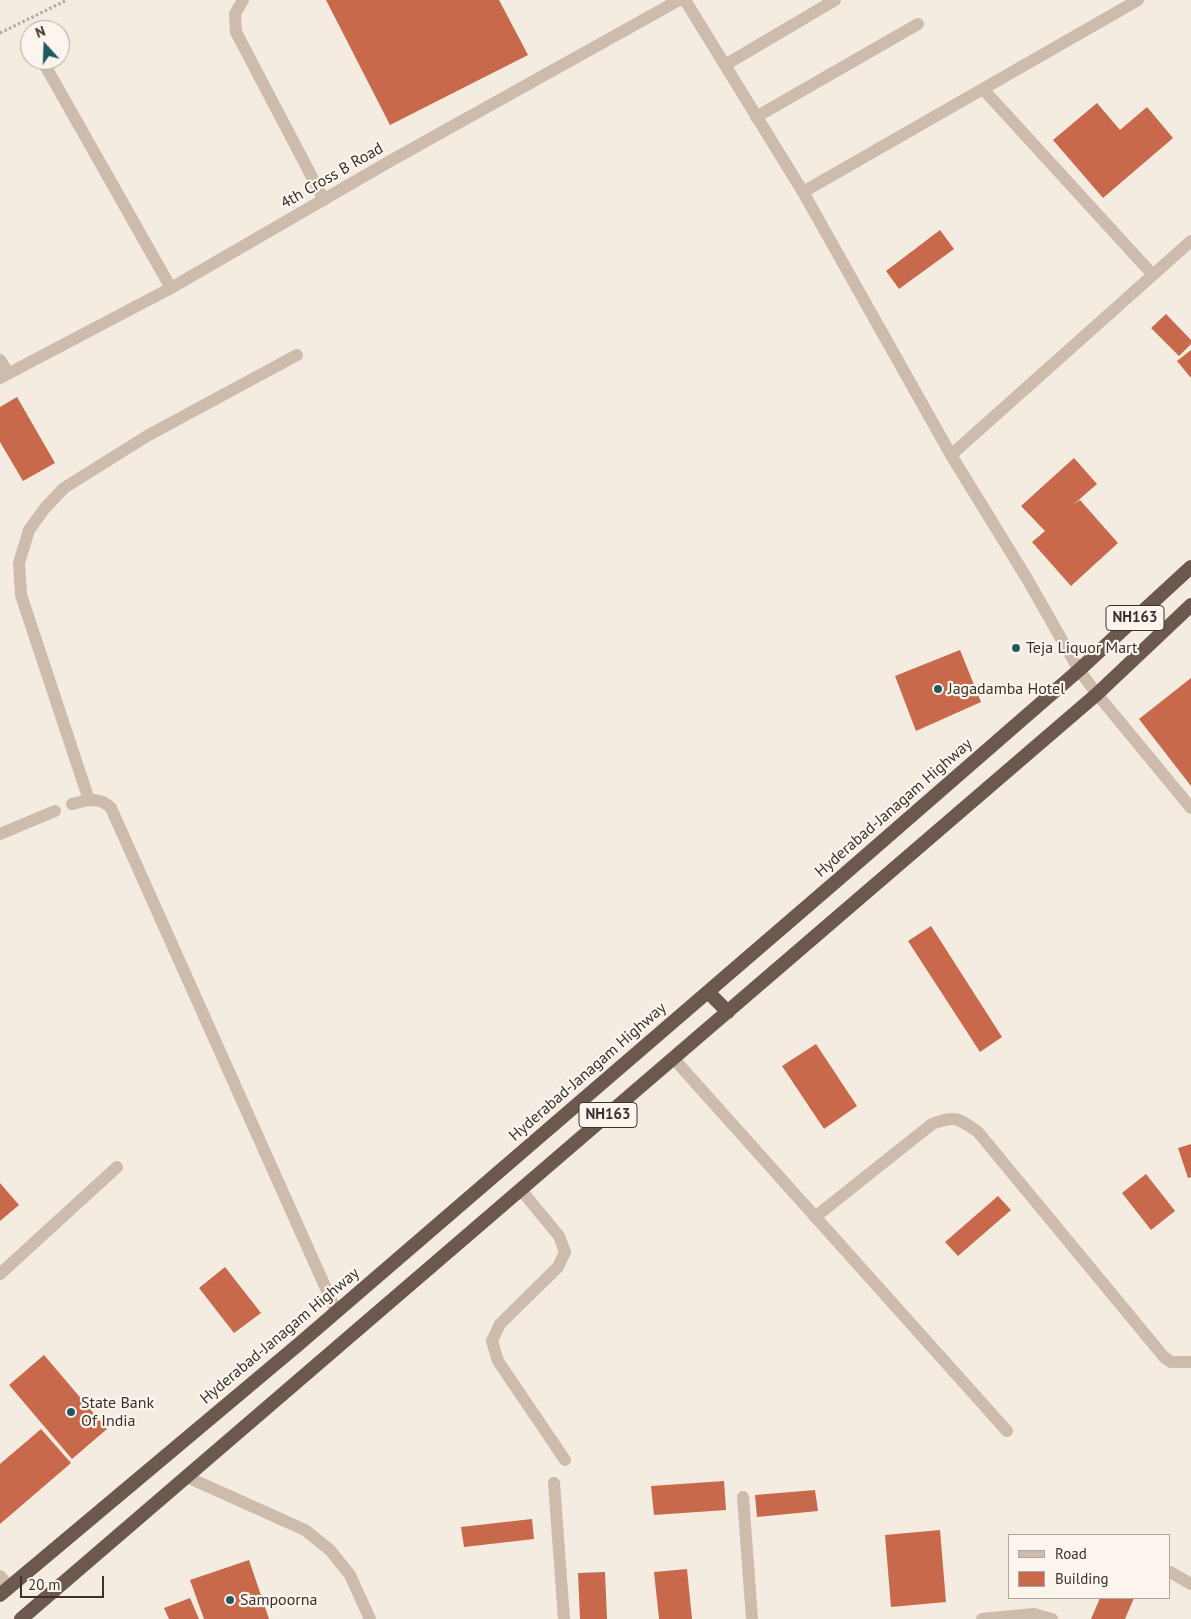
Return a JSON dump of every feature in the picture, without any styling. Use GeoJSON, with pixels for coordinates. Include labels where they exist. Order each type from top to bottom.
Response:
{"type":"FeatureCollection","features":[{"type":"Feature","properties":{"kind":"highway","name":"Hyderabad-Janagam Highway"},"geometry":{"type":"LineString","coordinates":[[5,1591],[336,1311],[708,992],[1079,670],[1191,567]]}},
{"type":"Feature","properties":{"kind":"highway","name":"NH163"},"geometry":{"type":"LineString","coordinates":[[21,1619],[1097,694],[1191,605]]}},
{"type":"Feature","properties":{"kind":"highway"},"geometry":{"type":"LineString","coordinates":[[708,992],[728,1012]]}},
{"type":"Feature","properties":{"kind":"street"},"geometry":{"type":"LineString","coordinates":[[243,0],[235,14],[236,32],[324,200]]}},
{"type":"Feature","properties":{"kind":"street","name":"4th Cross B Road"},"geometry":{"type":"LineString","coordinates":[[4,376],[171,288],[392,160],[679,0]]}},
{"type":"Feature","properties":{"kind":"street"},"geometry":{"type":"LineString","coordinates":[[685,0],[803,192],[951,456],[1026,577],[1079,670],[1191,808]]}},
{"type":"Feature","properties":{"kind":"street"},"geometry":{"type":"LineString","coordinates":[[725,65],[835,0]]}},
{"type":"Feature","properties":{"kind":"street"},"geometry":{"type":"LineString","coordinates":[[803,192],[1138,0]]}},
{"type":"Feature","properties":{"kind":"street"},"geometry":{"type":"LineString","coordinates":[[756,117],[918,24]]}},
{"type":"Feature","properties":{"kind":"street"},"geometry":{"type":"LineString","coordinates":[[48,70],[171,288]]}},
{"type":"Feature","properties":{"kind":"street"},"geometry":{"type":"LineString","coordinates":[[983,89],[1153,275]]}},
{"type":"Feature","properties":{"kind":"street"},"geometry":{"type":"LineString","coordinates":[[951,456],[1191,241]]}},
{"type":"Feature","properties":{"kind":"street"},"geometry":{"type":"LineString","coordinates":[[89,800],[21,595],[19,563],[29,530],[45,508],[64,488],[147,436],[297,355]]}},
{"type":"Feature","properties":{"kind":"street"},"geometry":{"type":"LineString","coordinates":[[0,360],[4,376]]}},
{"type":"Feature","properties":{"kind":"street"},"geometry":{"type":"LineString","coordinates":[[72,804],[98,800],[105,802],[111,808],[336,1311]]}},
{"type":"Feature","properties":{"kind":"street"},"geometry":{"type":"LineString","coordinates":[[0,834],[55,811]]}},
{"type":"Feature","properties":{"kind":"street"},"geometry":{"type":"LineString","coordinates":[[674,1059],[1007,1431]]}},
{"type":"Feature","properties":{"kind":"street"},"geometry":{"type":"LineString","coordinates":[[815,1217],[932,1124],[942,1120],[959,1118],[978,1132],[1164,1357],[1171,1362],[1191,1362]]}},
{"type":"Feature","properties":{"kind":"street"},"geometry":{"type":"LineString","coordinates":[[0,1256],[5,1270],[118,1167]]}},
{"type":"Feature","properties":{"kind":"street"},"geometry":{"type":"LineString","coordinates":[[521,1190],[559,1236],[565,1252],[558,1267],[500,1324],[492,1341],[498,1361],[565,1460]]}},
{"type":"Feature","properties":{"kind":"street"},"geometry":{"type":"LineString","coordinates":[[187,1477],[305,1530],[312,1535],[330,1550],[350,1575],[370,1619]]}},
{"type":"Feature","properties":{"kind":"street"},"geometry":{"type":"LineString","coordinates":[[554,1483],[564,1619]]}},
{"type":"Feature","properties":{"kind":"street"},"geometry":{"type":"LineString","coordinates":[[743,1497],[752,1619]]}},
{"type":"Feature","properties":{"kind":"street"},"geometry":{"type":"LineString","coordinates":[[1171,1573],[1191,1584]]}},
{"type":"Feature","properties":{"kind":"street"},"geometry":{"type":"LineString","coordinates":[[0,1576],[5,1591]]}},
{"type":"Feature","properties":{"kind":"street"},"geometry":{"type":"LineString","coordinates":[[982,1619],[1034,1614],[1052,1619]]}},
{"type":"Feature","properties":{"kind":"path"},"geometry":{"type":"LineString","coordinates":[[0,33],[67,0]]}},
{"type":"Feature","properties":{"kind":"building"},"geometry":{"type":"Polygon","coordinates":[[[326,0],[499,0],[528,55],[390,125],[326,0]]]}},
{"type":"Feature","properties":{"kind":"building"},"geometry":{"type":"Polygon","coordinates":[[[1097,103],[1120,130],[1147,107],[1173,138],[1103,198],[1053,140],[1097,103]]]}},
{"type":"Feature","properties":{"kind":"building"},"geometry":{"type":"Polygon","coordinates":[[[940,230],[954,249],[899,289],[886,271],[940,230]]]}},
{"type":"Feature","properties":{"kind":"building"},"geometry":{"type":"Polygon","coordinates":[[[1166,314],[1191,340],[1191,344],[1179,356],[1151,328],[1166,314]]]}},
{"type":"Feature","properties":{"kind":"building"},"geometry":{"type":"Polygon","coordinates":[[[1191,350],[1191,378],[1177,361],[1191,350]]]}},
{"type":"Feature","properties":{"kind":"building"},"geometry":{"type":"Polygon","coordinates":[[[17,397],[55,463],[23,481],[0,442],[0,407],[17,397]]]}},
{"type":"Feature","properties":{"kind":"building"},"geometry":{"type":"Polygon","coordinates":[[[1074,458],[1097,484],[1074,504],[1080,500],[1118,543],[1071,586],[1032,542],[1045,531],[1021,506],[1074,458]]]}},
{"type":"Feature","properties":{"kind":"building","name":"Jagadamba Hotel"},"geometry":{"type":"Polygon","coordinates":[[[960,650],[981,702],[916,731],[895,676],[960,650]]]}},
{"type":"Feature","properties":{"kind":"building"},"geometry":{"type":"Polygon","coordinates":[[[1191,678],[1191,786],[1139,719],[1191,678]]]}},
{"type":"Feature","properties":{"kind":"building"},"geometry":{"type":"Polygon","coordinates":[[[931,926],[1002,1037],[980,1052],[908,941],[931,926]]]}},
{"type":"Feature","properties":{"kind":"building"},"geometry":{"type":"Polygon","coordinates":[[[816,1044],[857,1106],[824,1129],[782,1066],[816,1044]]]}},
{"type":"Feature","properties":{"kind":"building"},"geometry":{"type":"Polygon","coordinates":[[[1191,1144],[1191,1177],[1188,1178],[1178,1148],[1191,1144]]]}},
{"type":"Feature","properties":{"kind":"building"},"geometry":{"type":"Polygon","coordinates":[[[1146,1174],[1175,1211],[1151,1230],[1122,1193],[1146,1174]]]}},
{"type":"Feature","properties":{"kind":"building"},"geometry":{"type":"Polygon","coordinates":[[[0,1183],[19,1205],[0,1221],[0,1183]]]}},
{"type":"Feature","properties":{"kind":"building"},"geometry":{"type":"Polygon","coordinates":[[[998,1196],[1011,1210],[958,1256],[945,1242],[998,1196]]]}},
{"type":"Feature","properties":{"kind":"building"},"geometry":{"type":"Polygon","coordinates":[[[225,1267],[261,1313],[234,1333],[199,1288],[225,1267]]]}},
{"type":"Feature","properties":{"kind":"building"},"geometry":{"type":"Polygon","coordinates":[[[44,1355],[107,1429],[72,1459],[9,1385],[44,1355]]]}},
{"type":"Feature","properties":{"kind":"building"},"geometry":{"type":"Polygon","coordinates":[[[41,1429],[71,1463],[0,1524],[0,1464],[41,1429]]]}},
{"type":"Feature","properties":{"kind":"building"},"geometry":{"type":"Polygon","coordinates":[[[724,1481],[726,1510],[654,1515],[651,1486],[724,1481]]]}},
{"type":"Feature","properties":{"kind":"building"},"geometry":{"type":"Polygon","coordinates":[[[815,1490],[818,1511],[757,1517],[755,1495],[815,1490]]]}},
{"type":"Feature","properties":{"kind":"building"},"geometry":{"type":"Polygon","coordinates":[[[532,1519],[534,1539],[464,1547],[461,1527],[532,1519]]]}},
{"type":"Feature","properties":{"kind":"building"},"geometry":{"type":"Polygon","coordinates":[[[940,1530],[946,1602],[891,1607],[885,1535],[940,1530]]]}},
{"type":"Feature","properties":{"kind":"building","name":"Sampoorna"},"geometry":{"type":"Polygon","coordinates":[[[249,1560],[269,1619],[204,1619],[190,1580],[249,1560]]]}},
{"type":"Feature","properties":{"kind":"building"},"geometry":{"type":"Polygon","coordinates":[[[687,1569],[692,1619],[659,1619],[654,1572],[687,1569]]]}},
{"type":"Feature","properties":{"kind":"building"},"geometry":{"type":"Polygon","coordinates":[[[605,1572],[607,1619],[580,1619],[578,1573],[605,1572]]]}},
{"type":"Feature","properties":{"kind":"building"},"geometry":{"type":"Polygon","coordinates":[[[190,1598],[199,1619],[169,1619],[164,1608],[190,1598]]]}},
{"type":"Feature","properties":{"kind":"building"},"geometry":{"type":"Polygon","coordinates":[[[1100,1599],[1134,1599],[1125,1619],[1091,1619],[1100,1599]]]}},
{"type":"Feature","properties":{"kind":"place","name":"Teja Liquor Mart"},"geometry":{"type":"Point","coordinates":[1016,648]}},
{"type":"Feature","properties":{"kind":"place","name":"Jagadamba Hotel"},"geometry":{"type":"Point","coordinates":[938,689]}},
{"type":"Feature","properties":{"kind":"place","name":"State Bank Of India"},"geometry":{"type":"Point","coordinates":[71,1412]}},
{"type":"Feature","properties":{"kind":"place","name":"Sampoorna"},"geometry":{"type":"Point","coordinates":[230,1600]}}]}
